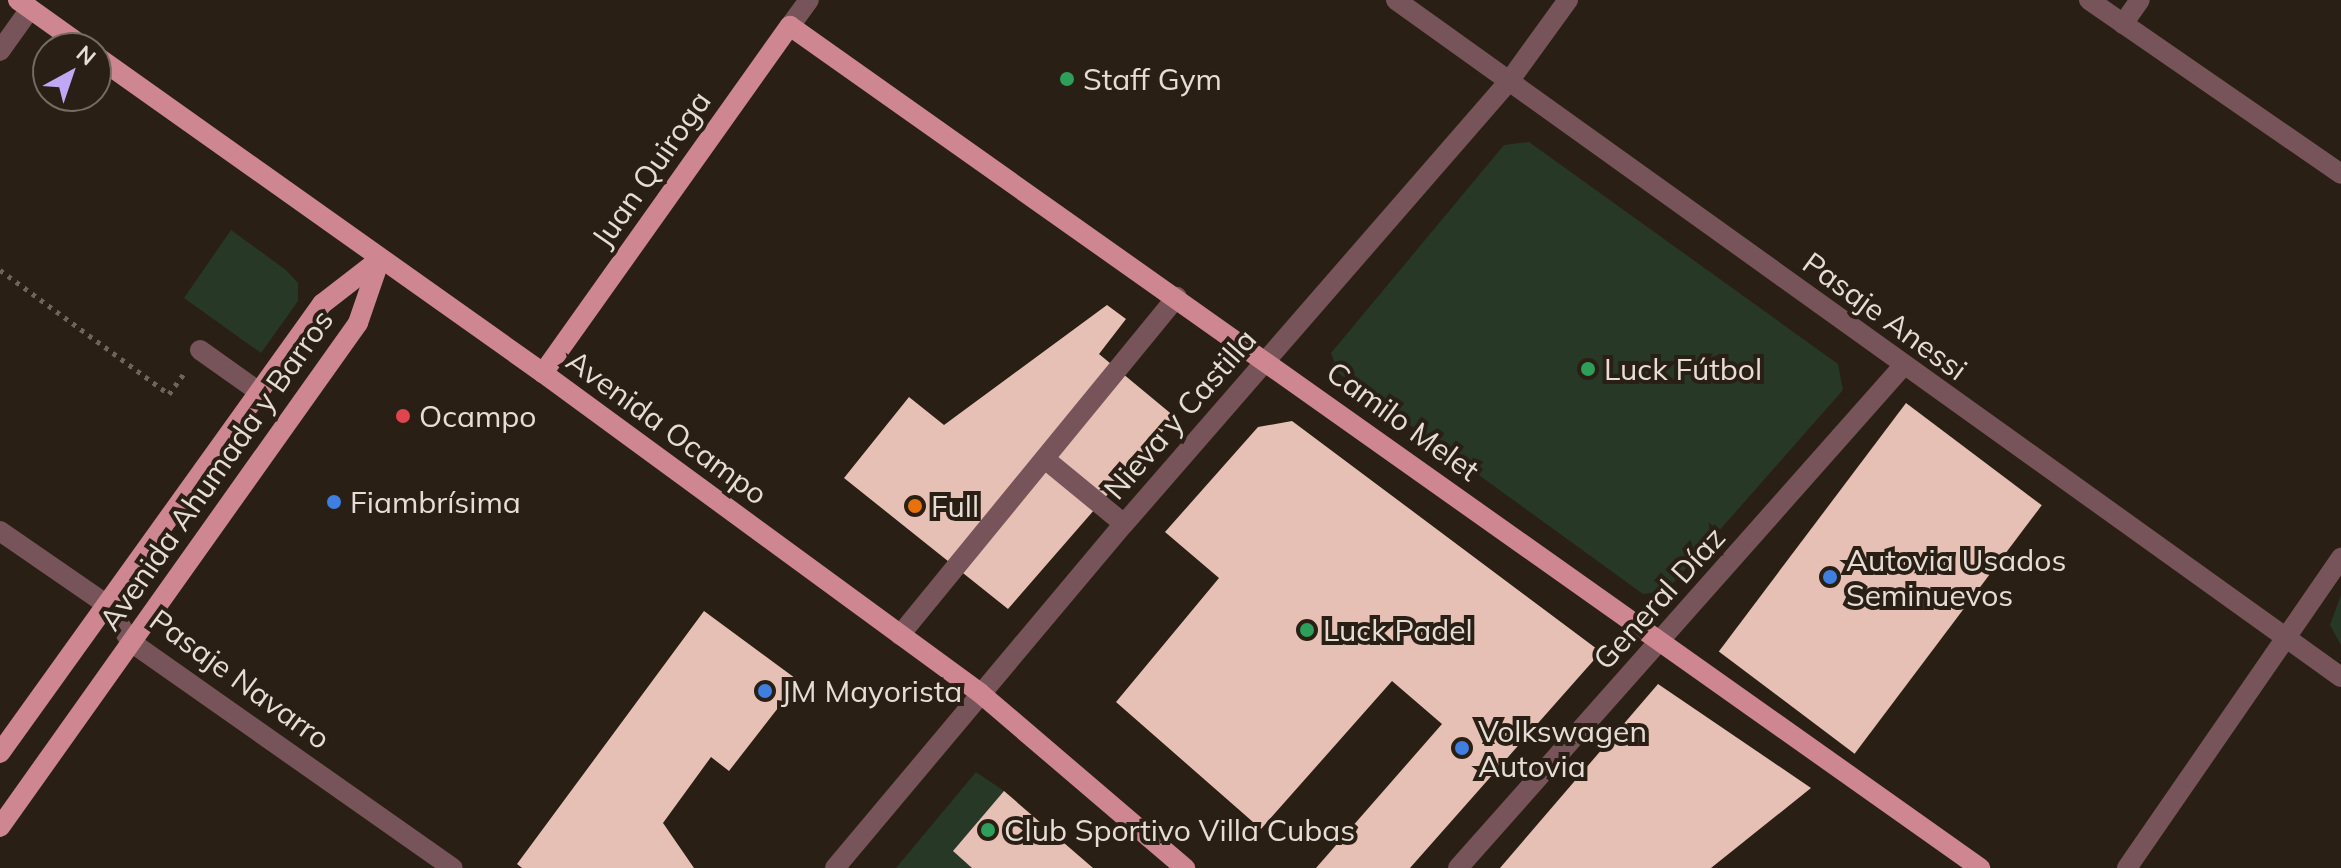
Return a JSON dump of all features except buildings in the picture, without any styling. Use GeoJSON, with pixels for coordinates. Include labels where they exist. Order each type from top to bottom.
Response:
{"type":"FeatureCollection","features":[{"type":"Feature","properties":{"kind":"main road"},"geometry":{"type":"LineString","coordinates":[[24,4],[63,32]]}},
{"type":"Feature","properties":{"kind":"main road","name":"Camilo Melet"},"geometry":{"type":"LineString","coordinates":[[790,26],[1980,868]]}},
{"type":"Feature","properties":{"kind":"main road","name":"Juan Quiroga"},"geometry":{"type":"LineString","coordinates":[[543,373],[790,26]]}},
{"type":"Feature","properties":{"kind":"main road","name":"Avenida Ocampo"},"geometry":{"type":"LineString","coordinates":[[112,67],[543,373],[980,693],[1185,868]]}},
{"type":"Feature","properties":{"kind":"main road","name":"Avenida Ahumada y Barros"},"geometry":{"type":"LineString","coordinates":[[0,753],[322,304],[380,259]]}},
{"type":"Feature","properties":{"kind":"main road","name":"Avenida Ahumada y Barros"},"geometry":{"type":"LineString","coordinates":[[0,827],[358,323],[380,259]]}},
{"type":"Feature","properties":{"kind":"street","name":"Juan Quiroga"},"geometry":{"type":"LineString","coordinates":[[790,26],[809,0]]}},
{"type":"Feature","properties":{"kind":"street","name":"Pasaje Anessi"},"geometry":{"type":"LineString","coordinates":[[1396,0],[2341,677]]}},
{"type":"Feature","properties":{"kind":"street","name":"Nieva y Castilla"},"geometry":{"type":"LineString","coordinates":[[835,868],[1124,524],[1510,80],[1568,0]]}},
{"type":"Feature","properties":{"kind":"street"},"geometry":{"type":"LineString","coordinates":[[2089,0],[2341,174]]}},
{"type":"Feature","properties":{"kind":"street"},"geometry":{"type":"LineString","coordinates":[[2123,24],[2140,0]]}},
{"type":"Feature","properties":{"kind":"street"},"geometry":{"type":"LineString","coordinates":[[0,51],[24,4]]}},
{"type":"Feature","properties":{"kind":"street"},"geometry":{"type":"LineString","coordinates":[[900,635],[1177,297]]}},
{"type":"Feature","properties":{"kind":"street"},"geometry":{"type":"LineString","coordinates":[[200,350],[259,392]]}},
{"type":"Feature","properties":{"kind":"street","name":"General Díaz"},"geometry":{"type":"LineString","coordinates":[[1458,868],[1903,366]]}},
{"type":"Feature","properties":{"kind":"street"},"geometry":{"type":"LineString","coordinates":[[1045,459],[1124,524]]}},
{"type":"Feature","properties":{"kind":"street","name":"Pasaje Navarro"},"geometry":{"type":"LineString","coordinates":[[0,531],[106,604],[131,642],[453,868]]}},
{"type":"Feature","properties":{"kind":"street"},"geometry":{"type":"LineString","coordinates":[[2127,868],[2341,558]]}},
{"type":"Feature","properties":{"kind":"path"},"geometry":{"type":"LineString","coordinates":[[0,270],[169,394],[200,350]]}},
{"type":"Feature","properties":{"kind":"green space","name":"Luck Fútbol"},"geometry":{"type":"Polygon","coordinates":[[[1529,142],[1838,364],[1843,390],[1666,591],[1643,594],[1338,373],[1331,353],[1504,145],[1529,142]]]}},
{"type":"Feature","properties":{"kind":"green space"},"geometry":{"type":"Polygon","coordinates":[[[231,230],[286,270],[298,283],[298,301],[261,353],[184,298],[231,230]]]}},
{"type":"Feature","properties":{"kind":"green space"},"geometry":{"type":"Polygon","coordinates":[[[2341,595],[2341,645],[2330,625],[2341,595]]]}},
{"type":"Feature","properties":{"kind":"green space","name":"Club Sportivo Villa Cubas"},"geometry":{"type":"Polygon","coordinates":[[[976,772],[1004,791],[1093,868],[896,868],[976,772]]]}},
{"type":"Feature","properties":{"kind":"place","name":"Staff Gym"},"geometry":{"type":"Point","coordinates":[1067,79]}},
{"type":"Feature","properties":{"kind":"place","name":"Luck Fútbol"},"geometry":{"type":"Point","coordinates":[1588,369]}},
{"type":"Feature","properties":{"kind":"place","name":"Ocampo"},"geometry":{"type":"Point","coordinates":[403,416]}},
{"type":"Feature","properties":{"kind":"place","name":"Fiambrísima"},"geometry":{"type":"Point","coordinates":[334,502]}},
{"type":"Feature","properties":{"kind":"place","name":"Full"},"geometry":{"type":"Point","coordinates":[915,506]}},
{"type":"Feature","properties":{"kind":"place","name":"Autovia Usados Seminuevos"},"geometry":{"type":"Point","coordinates":[1830,577]}},
{"type":"Feature","properties":{"kind":"place","name":"Luck Padel"},"geometry":{"type":"Point","coordinates":[1307,630]}},
{"type":"Feature","properties":{"kind":"place","name":"JM Mayorista"},"geometry":{"type":"Point","coordinates":[765,691]}},
{"type":"Feature","properties":{"kind":"place","name":"Volkswagen Autovia"},"geometry":{"type":"Point","coordinates":[1462,748]}},
{"type":"Feature","properties":{"kind":"place","name":"Club Sportivo Villa Cubas"},"geometry":{"type":"Point","coordinates":[988,830]}}]}
